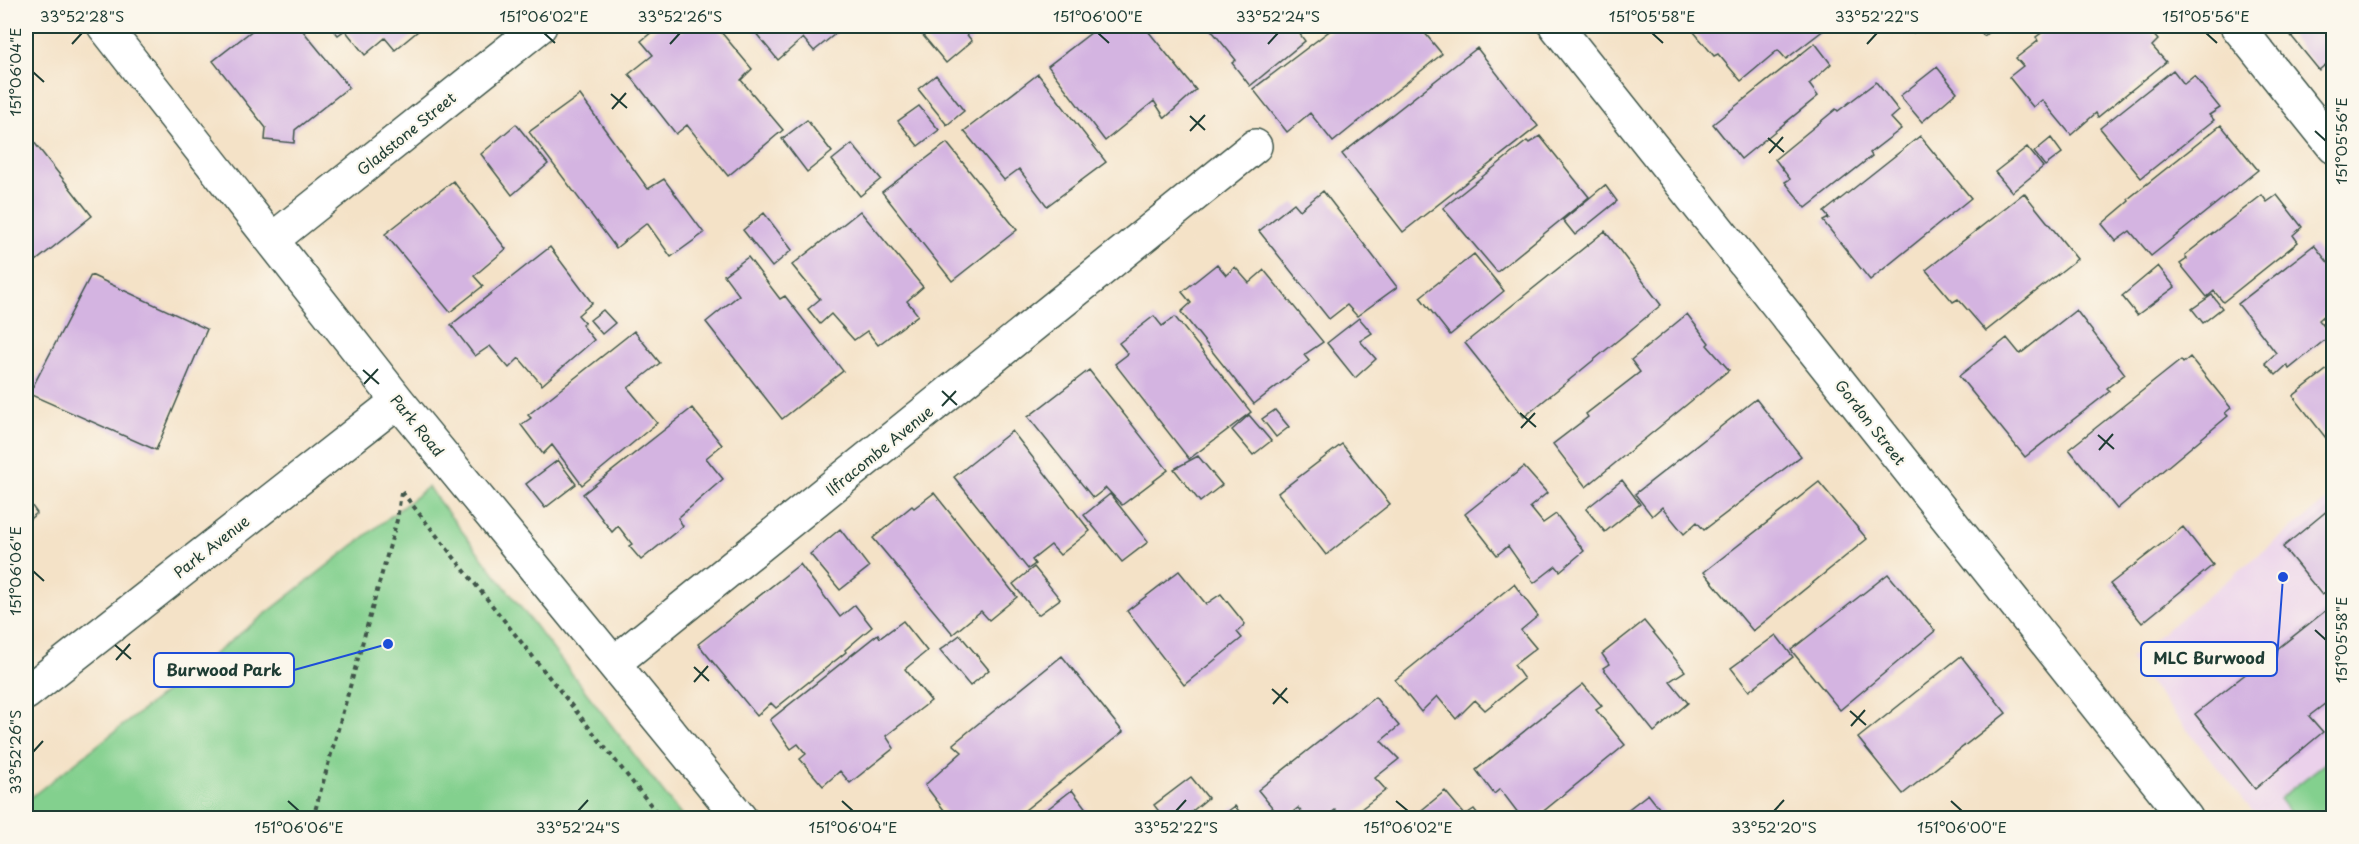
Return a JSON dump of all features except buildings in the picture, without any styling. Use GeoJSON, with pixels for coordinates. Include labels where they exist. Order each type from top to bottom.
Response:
{"type":"FeatureCollection","features":[{"type":"Feature","properties":{"kind":"street","name":"Park Road"},"geometry":{"type":"LineString","coordinates":[[104,26],[398,400],[740,819]]}},
{"type":"Feature","properties":{"kind":"street","name":"Gladstone Street"},"geometry":{"type":"LineString","coordinates":[[272,240],[540,26]]}},
{"type":"Feature","properties":{"kind":"street","name":"Gordon Street"},"geometry":{"type":"LineString","coordinates":[[1556,26],[2186,819]]}},
{"type":"Feature","properties":{"kind":"street"},"geometry":{"type":"LineString","coordinates":[[2237,26],[2334,147]]}},
{"type":"Feature","properties":{"kind":"street","name":"Ilfracombe Avenue"},"geometry":{"type":"LineString","coordinates":[[614,663],[1255,146]]}},
{"type":"Feature","properties":{"kind":"street","name":"Park Avenue"},"geometry":{"type":"LineString","coordinates":[[26,693],[398,400]]}},
{"type":"Feature","properties":{"kind":"path"},"geometry":{"type":"LineString","coordinates":[[313,819],[397,519],[402,492],[661,819]]}},
{"type":"Feature","properties":{"kind":"shaded area"},"geometry":{"type":"Polygon","coordinates":[[[2333,495],[2333,818],[2258,818],[2130,659],[2333,495]]]}},
{"type":"Feature","properties":{"kind":"green space"},"geometry":{"type":"Polygon","coordinates":[[[428,487],[683,818],[26,818],[26,801],[428,487]]]}},
{"type":"Feature","properties":{"kind":"green space"},"geometry":{"type":"Polygon","coordinates":[[[2333,757],[2333,818],[2294,818],[2279,799],[2333,757]]]}},
{"type":"Feature","properties":{"kind":"place","name":"MLC Burwood"},"geometry":{"type":"Point","coordinates":[2283,577]}},
{"type":"Feature","properties":{"kind":"place","name":"Burwood Park"},"geometry":{"type":"Point","coordinates":[388,644]}}]}
